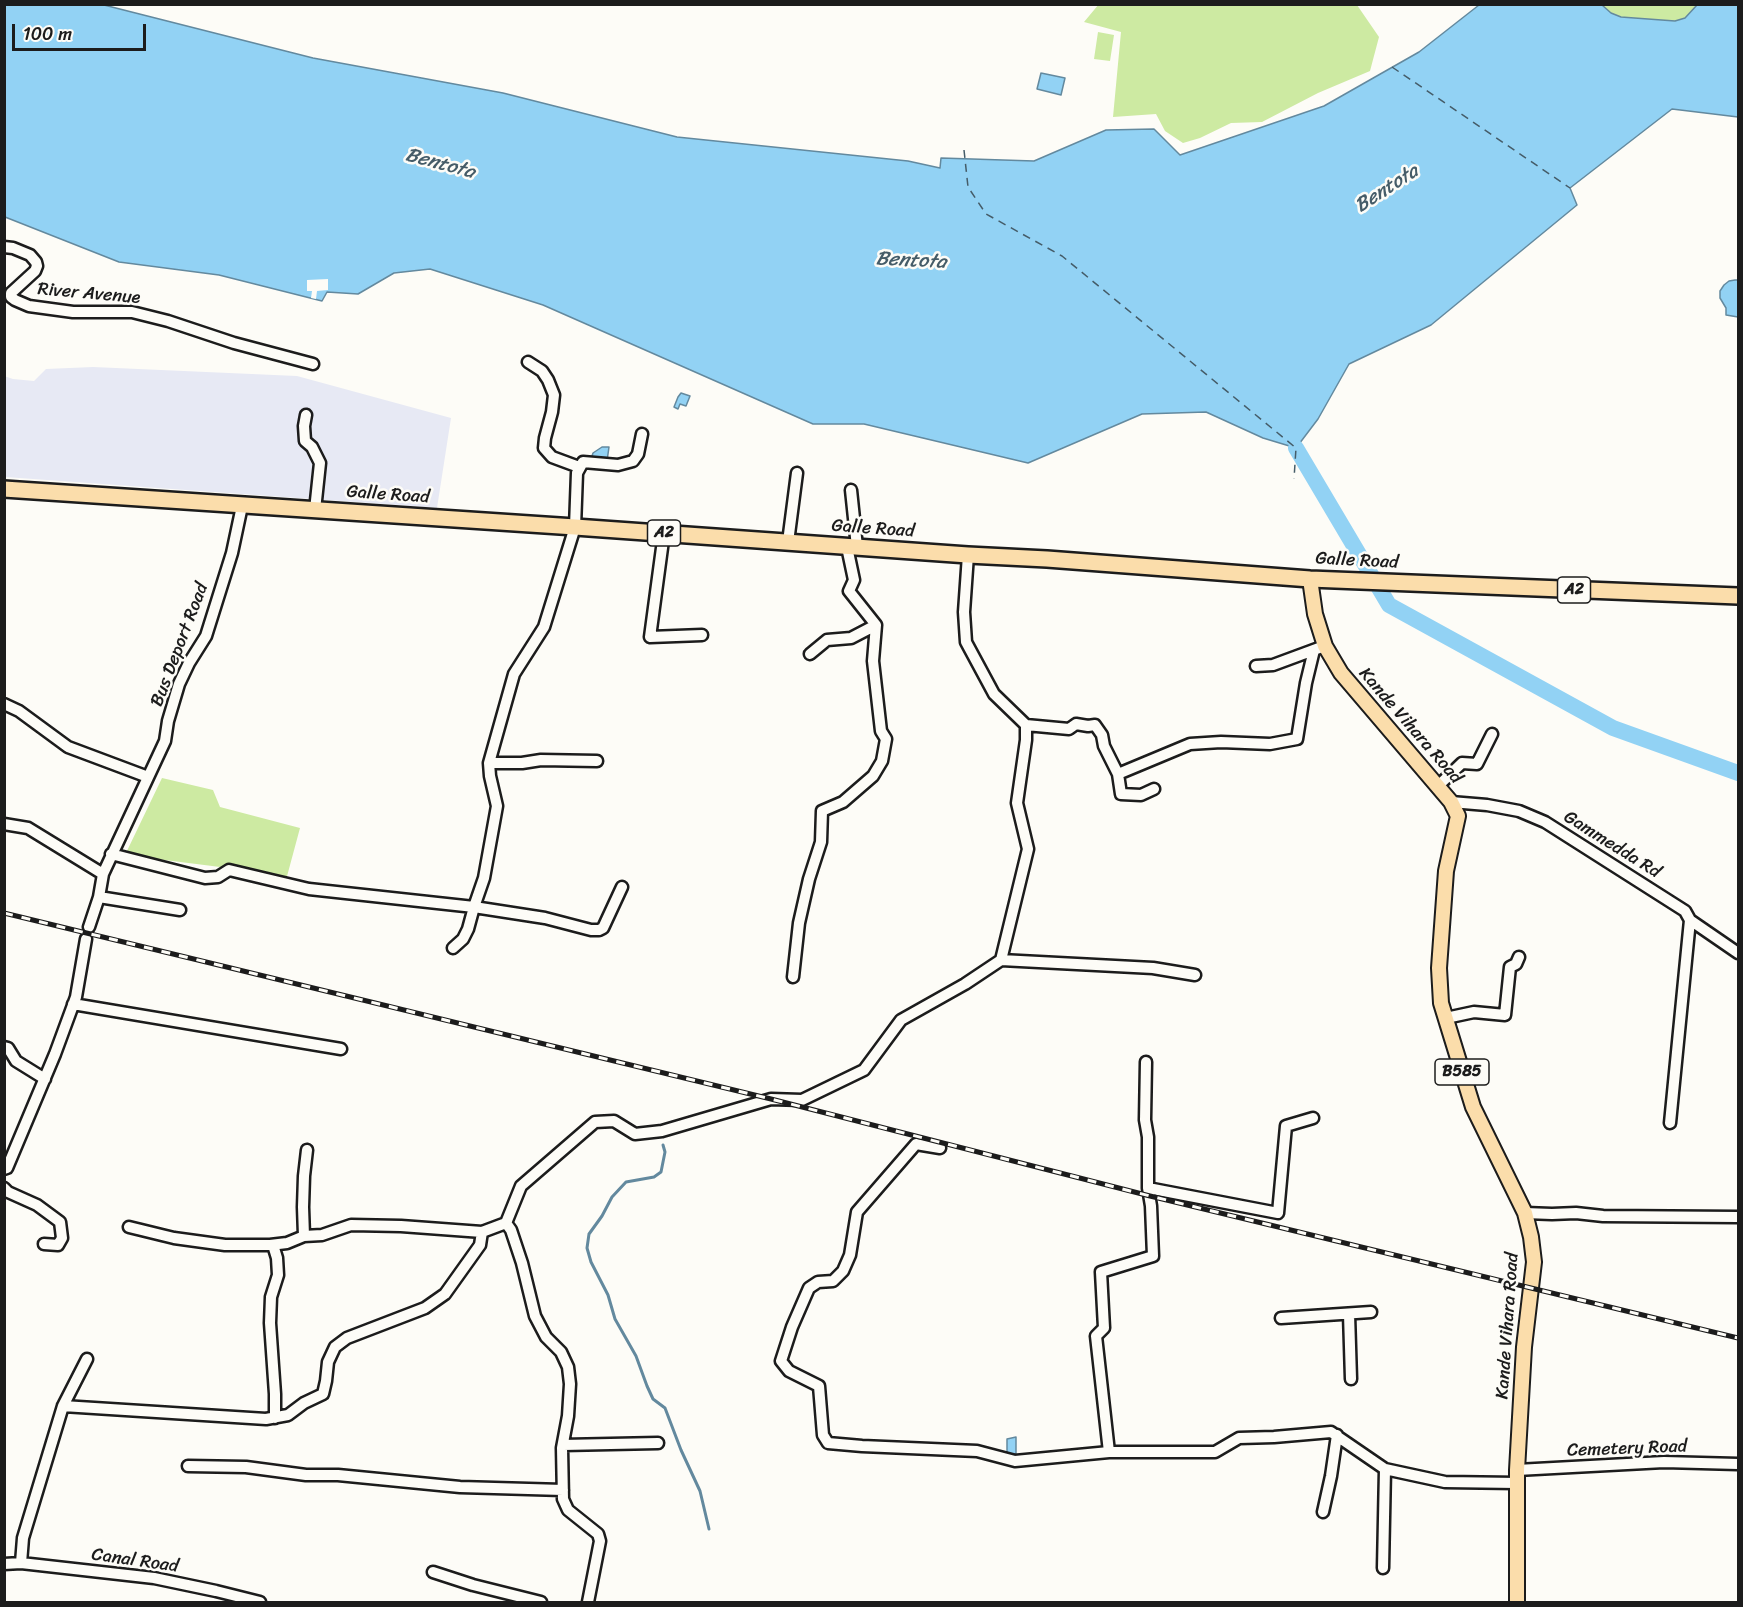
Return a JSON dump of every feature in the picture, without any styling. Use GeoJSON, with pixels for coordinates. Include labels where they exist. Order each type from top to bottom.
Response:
{"type":"FeatureCollection","features":[{"type":"Feature","properties":{"kind":"highway","name":"Galle Road"},"geometry":{"type":"LineString","coordinates":[[4,489],[1316,579],[1738,596]]}},
{"type":"Feature","properties":{"kind":"main road","name":"Kande Vihara Road"},"geometry":{"type":"LineString","coordinates":[[1316,579],[1315,614],[1320,648],[1438,786],[1451,802],[1458,816],[1446,871],[1439,968],[1441,1003],[1473,1107],[1525,1213],[1534,1262],[1524,1347],[1517,1477],[1517,1602]]}},
{"type":"Feature","properties":{"kind":"street","name":"River Avenue"},"geometry":{"type":"LineString","coordinates":[[4,247],[30,255],[36,262],[35,271],[11,293],[11,297],[15,300],[29,306],[73,312],[132,312],[313,364]]}},
{"type":"Feature","properties":{"kind":"street"},"geometry":{"type":"LineString","coordinates":[[528,362],[542,371],[554,395],[544,448],[552,457],[579,467]]}},
{"type":"Feature","properties":{"kind":"street"},"geometry":{"type":"LineString","coordinates":[[306,415],[305,441],[312,447],[320,463],[315,510]]}},
{"type":"Feature","properties":{"kind":"street"},"geometry":{"type":"LineString","coordinates":[[453,948],[463,939],[468,929],[484,878],[497,806],[489,763],[514,674],[544,627],[575,527],[579,467],[583,462],[618,465],[633,461],[638,454],[642,434]]}},
{"type":"Feature","properties":{"kind":"street"},"geometry":{"type":"LineString","coordinates":[[788,542],[797,473]]}},
{"type":"Feature","properties":{"kind":"street"},"geometry":{"type":"LineString","coordinates":[[793,977],[808,879],[821,842],[822,811],[843,802],[873,776],[882,761],[886,739],[880,731],[873,661],[876,625],[849,591],[854,579],[851,490]]}},
{"type":"Feature","properties":{"kind":"street","name":"Bus Deport Road"},"geometry":{"type":"LineString","coordinates":[[89,927],[99,897],[103,874],[111,854],[165,741],[168,721],[179,684],[206,636],[232,553],[242,506]]}},
{"type":"Feature","properties":{"kind":"street"},"geometry":{"type":"LineString","coordinates":[[664,533],[650,637],[702,635]]}},
{"type":"Feature","properties":{"kind":"street"},"geometry":{"type":"LineString","coordinates":[[968,555],[964,612],[966,642],[994,693],[1026,725],[1069,729],[1076,724],[1095,725],[1118,774],[1121,794],[1141,795],[1154,789]]}},
{"type":"Feature","properties":{"kind":"street"},"geometry":{"type":"LineString","coordinates":[[810,654],[827,640],[850,638],[876,625]]}},
{"type":"Feature","properties":{"kind":"street"},"geometry":{"type":"LineString","coordinates":[[1118,774],[1190,744],[1221,742],[1270,744],[1297,738],[1306,683],[1320,648]]}},
{"type":"Feature","properties":{"kind":"street"},"geometry":{"type":"LineString","coordinates":[[1256,666],[1273,665],[1320,648]]}},
{"type":"Feature","properties":{"kind":"street"},"geometry":{"type":"LineString","coordinates":[[4,704],[19,711],[68,747],[148,777]]}},
{"type":"Feature","properties":{"kind":"street"},"geometry":{"type":"LineString","coordinates":[[1001,960],[1028,849],[1017,803],[1026,725]]}},
{"type":"Feature","properties":{"kind":"street"},"geometry":{"type":"LineString","coordinates":[[1438,786],[1462,763],[1477,764],[1492,734]]}},
{"type":"Feature","properties":{"kind":"street"},"geometry":{"type":"LineString","coordinates":[[489,763],[522,764],[541,760],[597,761]]}},
{"type":"Feature","properties":{"kind":"street","name":"Gammedda Rd"},"geometry":{"type":"LineString","coordinates":[[1451,802],[1519,811],[1545,822],[1685,911],[1690,920],[1738,952]]}},
{"type":"Feature","properties":{"kind":"street"},"geometry":{"type":"LineString","coordinates":[[4,824],[28,828],[103,874]]}},
{"type":"Feature","properties":{"kind":"street"},"geometry":{"type":"LineString","coordinates":[[111,854],[205,878],[218,877],[229,870],[309,889],[474,907],[545,918],[591,930],[603,928],[622,887]]}},
{"type":"Feature","properties":{"kind":"street"},"geometry":{"type":"LineString","coordinates":[[99,897],[180,910]]}},
{"type":"Feature","properties":{"kind":"street"},"geometry":{"type":"LineString","coordinates":[[1670,1123],[1690,920]]}},
{"type":"Feature","properties":{"kind":"street"},"geometry":{"type":"LineString","coordinates":[[4,1169],[7,1168],[45,1079],[74,1004],[86,939]]}},
{"type":"Feature","properties":{"kind":"street"},"geometry":{"type":"LineString","coordinates":[[1446,1018],[1474,1012],[1505,1015],[1510,967],[1516,964],[1519,957]]}},
{"type":"Feature","properties":{"kind":"street"},"geometry":{"type":"LineString","coordinates":[[129,1227],[174,1238],[225,1245],[286,1243],[304,1236],[322,1235],[351,1225],[482,1232],[506,1223],[521,1186],[595,1122],[614,1121],[635,1134],[662,1131],[771,1099],[802,1100],[864,1070],[901,1020],[965,984],[1001,960],[1153,968],[1195,975]]}},
{"type":"Feature","properties":{"kind":"street"},"geometry":{"type":"LineString","coordinates":[[74,1004],[341,1049]]}},
{"type":"Feature","properties":{"kind":"street"},"geometry":{"type":"LineString","coordinates":[[4,1047],[8,1048],[16,1061],[45,1079]]}},
{"type":"Feature","properties":{"kind":"street"},"geometry":{"type":"LineString","coordinates":[[1109,1452],[1096,1336],[1104,1328],[1101,1272],[1153,1256],[1148,1188],[1148,1137],[1145,1120],[1146,1062]]}},
{"type":"Feature","properties":{"kind":"street"},"geometry":{"type":"LineString","coordinates":[[1148,1188],[1278,1213],[1286,1126],[1313,1118]]}},
{"type":"Feature","properties":{"kind":"street"},"geometry":{"type":"LineString","coordinates":[[940,1148],[916,1144],[857,1212],[850,1255],[843,1271],[833,1281],[819,1282],[809,1288],[792,1327],[781,1361],[789,1371],[819,1386],[823,1435],[828,1443],[977,1451],[1015,1461],[1109,1452],[1215,1452],[1239,1438],[1331,1432],[1385,1469],[1383,1568]]}},
{"type":"Feature","properties":{"kind":"street"},"geometry":{"type":"LineString","coordinates":[[304,1236],[304,1176],[308,1150]]}},
{"type":"Feature","properties":{"kind":"street"},"geometry":{"type":"LineString","coordinates":[[4,1188],[38,1205],[60,1222],[62,1238],[58,1245],[44,1244]]}},
{"type":"Feature","properties":{"kind":"street"},"geometry":{"type":"LineString","coordinates":[[1525,1213],[1738,1217]]}},
{"type":"Feature","properties":{"kind":"street"},"geometry":{"type":"LineString","coordinates":[[506,1223],[511,1230],[522,1263],[535,1316],[546,1337],[561,1352],[568,1367],[570,1384],[563,1445],[563,1499],[568,1510],[598,1534],[600,1541],[588,1602]]}},
{"type":"Feature","properties":{"kind":"street"},"geometry":{"type":"LineString","coordinates":[[63,1406],[234,1417],[275,1418],[288,1415],[304,1402],[322,1394],[328,1362],[335,1347],[347,1338],[424,1308],[445,1294],[480,1245],[482,1232]]}},
{"type":"Feature","properties":{"kind":"street"},"geometry":{"type":"LineString","coordinates":[[273,1245],[277,1258],[278,1275],[272,1297],[270,1323],[275,1418]]}},
{"type":"Feature","properties":{"kind":"street"},"geometry":{"type":"LineString","coordinates":[[1281,1318],[1371,1312]]}},
{"type":"Feature","properties":{"kind":"street"},"geometry":{"type":"LineString","coordinates":[[1349,1314],[1351,1380]]}},
{"type":"Feature","properties":{"kind":"street"},"geometry":{"type":"LineString","coordinates":[[21,1563],[23,1538],[63,1406],[87,1359]]}},
{"type":"Feature","properties":{"kind":"street"},"geometry":{"type":"LineString","coordinates":[[1323,1512],[1337,1435]]}},
{"type":"Feature","properties":{"kind":"street"},"geometry":{"type":"LineString","coordinates":[[563,1445],[658,1443]]}},
{"type":"Feature","properties":{"kind":"street","name":"Cemetery Road"},"geometry":{"type":"LineString","coordinates":[[1385,1469],[1457,1483],[1664,1462],[1738,1464]]}},
{"type":"Feature","properties":{"kind":"street"},"geometry":{"type":"LineString","coordinates":[[188,1466],[246,1467],[306,1475],[338,1475],[460,1487],[562,1490]]}},
{"type":"Feature","properties":{"kind":"street","name":"Canal Road"},"geometry":{"type":"LineString","coordinates":[[4,1564],[21,1563],[154,1578],[215,1597],[260,1602]]}},
{"type":"Feature","properties":{"kind":"street"},"geometry":{"type":"LineString","coordinates":[[433,1572],[473,1585],[541,1602]]}},
{"type":"Feature","properties":{"kind":"shaded area"},"geometry":{"type":"Polygon","coordinates":[[[93,367],[297,376],[451,418],[437,508],[5,477],[4,376],[34,381],[46,369],[93,367]]]}},
{"type":"Feature","properties":{"kind":"green space"},"geometry":{"type":"Polygon","coordinates":[[[1099,4],[1357,5],[1379,37],[1370,71],[1318,93],[1262,122],[1231,123],[1200,138],[1183,143],[1165,131],[1156,114],[1113,117],[1121,32],[1084,22],[1099,4]]]}},
{"type":"Feature","properties":{"kind":"green space"},"geometry":{"type":"Polygon","coordinates":[[[1602,5],[1697,5],[1685,18],[1675,21],[1621,17],[1611,13],[1602,5]]]}},
{"type":"Feature","properties":{"kind":"green space"},"geometry":{"type":"Polygon","coordinates":[[[1098,32],[1114,35],[1110,61],[1094,59],[1098,32]]]}},
{"type":"Feature","properties":{"kind":"green space"},"geometry":{"type":"Polygon","coordinates":[[[162,778],[213,790],[220,807],[300,828],[286,880],[228,868],[125,855],[162,778]]]}},
{"type":"Feature","properties":{"kind":"water","name":"Bentota"},"geometry":{"type":"Polygon","coordinates":[[[4,5],[104,5],[313,58],[503,93],[677,137],[908,161],[940,168],[941,158],[1034,161],[1106,130],[1154,129],[1180,155],[1324,106],[1419,52],[1479,5],[1602,5],[1611,13],[1621,17],[1675,21],[1685,18],[1697,5],[1738,5],[1738,117],[1672,109],[1570,188],[1577,205],[1431,325],[1349,364],[1318,419],[1296,448],[1263,438],[1206,412],[1142,414],[1028,463],[864,424],[813,424],[543,305],[430,269],[394,273],[358,294],[327,292],[322,301],[219,275],[119,262],[5,217],[4,5]]]}},
{"type":"Feature","properties":{"kind":"water"},"geometry":{"type":"Polygon","coordinates":[[[1041,73],[1065,78],[1061,95],[1037,89],[1041,73]]]}},
{"type":"Feature","properties":{"kind":"water"},"geometry":{"type":"Polygon","coordinates":[[[1738,280],[1738,317],[1726,315],[1720,291],[1729,281],[1738,280]]]}},
{"type":"Feature","properties":{"kind":"water"},"geometry":{"type":"Polygon","coordinates":[[[681,393],[690,396],[686,406],[680,404],[678,409],[674,407],[681,393]]]}},
{"type":"Feature","properties":{"kind":"water"},"geometry":{"type":"Polygon","coordinates":[[[602,447],[609,447],[607,461],[591,459],[593,453],[602,447]]]}},
{"type":"Feature","properties":{"kind":"water"},"geometry":{"type":"Polygon","coordinates":[[[1016,1437],[1016,1454],[1012,1456],[1007,1453],[1007,1439],[1016,1437]]]}},
{"type":"Feature","properties":{"kind":"pier"},"geometry":{"type":"Polygon","coordinates":[[[328,279],[328,290],[317,291],[316,299],[311,298],[312,291],[307,291],[307,280],[328,279]]]}},
{"type":"Feature","properties":{"kind":"waterway"},"geometry":{"type":"LineString","coordinates":[[1296,448],[1389,605],[1613,728],[1738,773]]}},
{"type":"Feature","properties":{"kind":"waterway"},"geometry":{"type":"LineString","coordinates":[[663,1145],[665,1152],[661,1172],[654,1177],[626,1182],[612,1197],[589,1234],[587,1248],[591,1262],[608,1295],[615,1319],[636,1356],[653,1399],[665,1408],[700,1491],[709,1529]]}},
{"type":"Feature","properties":{"kind":"ferry route"},"geometry":{"type":"LineString","coordinates":[[1392,67],[1570,188]]}},
{"type":"Feature","properties":{"kind":"ferry route"},"geometry":{"type":"LineString","coordinates":[[964,150],[968,187],[986,214],[1062,256],[1296,448],[1294,479]]}},
{"type":"Feature","properties":{"kind":"railway"},"geometry":{"type":"LineString","coordinates":[[4,913],[771,1099],[1150,1196],[1738,1338]]}}]}
